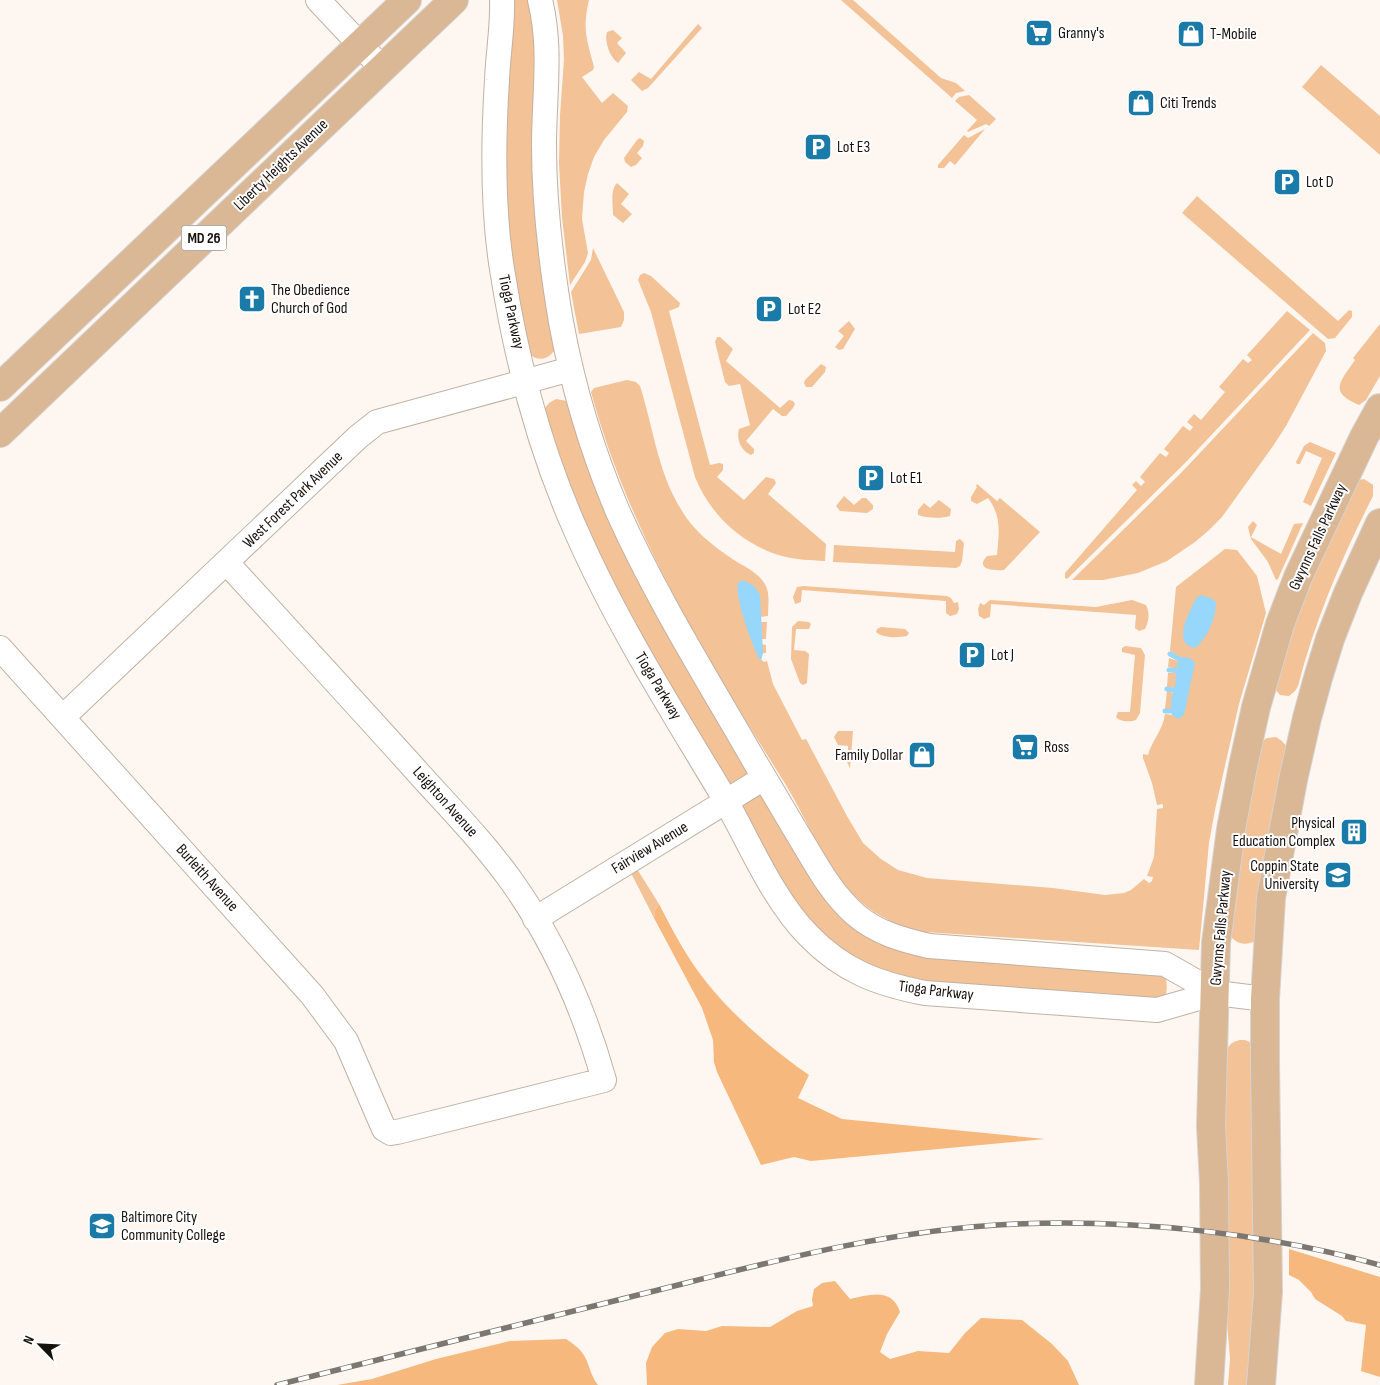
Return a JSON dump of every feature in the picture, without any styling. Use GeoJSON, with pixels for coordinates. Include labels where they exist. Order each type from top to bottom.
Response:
{"type":"FeatureCollection","features":[{"type":"Feature","properties":{"kind":"main road","name":"Liberty Heights Avenue"},"geometry":{"type":"LineString","coordinates":[[0,387],[407,0]]}},
{"type":"Feature","properties":{"kind":"main road","name":"Liberty Heights Avenue"},"geometry":{"type":"LineString","coordinates":[[0,433],[454,0]]}},
{"type":"Feature","properties":{"kind":"main road","name":"Gwynns Falls Parkway"},"geometry":{"type":"LineString","coordinates":[[1210,1385],[1215,1289],[1214,1184],[1211,1126],[1216,943],[1231,829],[1242,766],[1256,707],[1280,624],[1298,577],[1372,442],[1380,408]]}},
{"type":"Feature","properties":{"kind":"main road"},"geometry":{"type":"LineString","coordinates":[[1260,1385],[1268,1292],[1265,999],[1271,898],[1307,718],[1342,607],[1380,523]]}},
{"type":"Feature","properties":{"kind":"street"},"geometry":{"type":"LineString","coordinates":[[318,0],[382,68]]}},
{"type":"Feature","properties":{"kind":"street","name":"Tioga Parkway"},"geometry":{"type":"LineString","coordinates":[[502,0],[495,104],[496,210],[502,268],[514,329],[540,438],[581,542],[624,629],[726,802],[773,887],[792,916],[808,936],[846,966],[869,979],[894,987],[925,993],[1157,1010],[1216,993]]}},
{"type":"Feature","properties":{"kind":"street","name":"Tioga Parkway"},"geometry":{"type":"LineString","coordinates":[[540,0],[547,46],[544,145],[547,219],[552,263],[571,369],[588,432],[619,513],[664,603],[764,778],[830,886],[842,901],[870,926],[906,941],[929,946],[1165,964],[1216,993],[1265,999]]}},
{"type":"Feature","properties":{"kind":"street","name":"West Forest Park Avenue"},"geometry":{"type":"LineString","coordinates":[[63,717],[358,437],[377,422],[571,369]]}},
{"type":"Feature","properties":{"kind":"street","name":"Leighton Avenue"},"geometry":{"type":"LineString","coordinates":[[227,562],[298,638],[479,841],[510,879],[561,964],[593,1042],[604,1080]]}},
{"type":"Feature","properties":{"kind":"street","name":"Burleith Avenue"},"geometry":{"type":"LineString","coordinates":[[0,648],[312,995],[346,1042],[384,1129],[391,1133],[397,1132],[604,1080]]}},
{"type":"Feature","properties":{"kind":"street","name":"Fairview Avenue"},"geometry":{"type":"LineString","coordinates":[[535,919],[764,778]]}},
{"type":"Feature","properties":{"kind":"shaded area"},"geometry":{"type":"Polygon","coordinates":[[[515,0],[532,0],[556,348],[543,359],[535,358],[528,352],[506,223],[505,92],[508,46],[515,0]]]}},
{"type":"Feature","properties":{"kind":"shaded area"},"geometry":{"type":"Polygon","coordinates":[[[557,0],[589,0],[586,19],[587,41],[594,67],[593,70],[582,77],[602,103],[613,93],[628,106],[627,112],[604,140],[594,157],[588,174],[584,192],[582,219],[588,253],[585,262],[570,285],[562,218],[559,163],[564,59],[563,36],[557,0]]]}},
{"type":"Feature","properties":{"kind":"shaded area"},"geometry":{"type":"Polygon","coordinates":[[[841,0],[853,0],[941,78],[956,83],[965,91],[956,93],[952,98],[841,0]]]}},
{"type":"Feature","properties":{"kind":"shaded area"},"geometry":{"type":"Polygon","coordinates":[[[698,24],[702,28],[648,88],[642,91],[631,80],[639,72],[651,79],[698,24]]]}},
{"type":"Feature","properties":{"kind":"shaded area"},"geometry":{"type":"Polygon","coordinates":[[[613,30],[622,38],[617,43],[626,53],[618,63],[610,53],[606,40],[607,32],[613,30]]]}},
{"type":"Feature","properties":{"kind":"shaded area"},"geometry":{"type":"Polygon","coordinates":[[[1321,65],[1380,116],[1380,155],[1302,87],[1321,65]]]}},
{"type":"Feature","properties":{"kind":"shaded area"},"geometry":{"type":"Polygon","coordinates":[[[969,95],[996,119],[989,126],[986,124],[968,132],[977,120],[955,101],[959,97],[969,95]]]}},
{"type":"Feature","properties":{"kind":"shaded area"},"geometry":{"type":"Polygon","coordinates":[[[985,129],[955,165],[950,161],[944,168],[938,168],[938,165],[964,135],[968,138],[985,129]]]}},
{"type":"Feature","properties":{"kind":"shaded area"},"geometry":{"type":"Polygon","coordinates":[[[640,138],[644,141],[643,146],[637,153],[642,158],[636,165],[631,167],[625,162],[624,158],[640,138]]]}},
{"type":"Feature","properties":{"kind":"shaded area"},"geometry":{"type":"Polygon","coordinates":[[[617,183],[629,194],[621,204],[632,214],[623,223],[613,215],[613,194],[617,183]]]}},
{"type":"Feature","properties":{"kind":"shaded area"},"geometry":{"type":"Polygon","coordinates":[[[1197,196],[1338,321],[1349,310],[1352,311],[1352,317],[1335,338],[1328,339],[1182,213],[1197,196]]]}},
{"type":"Feature","properties":{"kind":"shaded area"},"geometry":{"type":"Polygon","coordinates":[[[593,248],[624,312],[624,320],[621,327],[579,334],[571,292],[591,260],[593,248]]]}},
{"type":"Feature","properties":{"kind":"shaded area"},"geometry":{"type":"Polygon","coordinates":[[[644,273],[651,276],[680,303],[679,307],[669,311],[710,465],[723,464],[723,470],[717,477],[744,500],[766,477],[774,479],[776,483],[768,494],[826,544],[825,561],[803,560],[768,551],[729,527],[709,504],[695,477],[651,312],[638,280],[640,275],[644,273]]]}},
{"type":"Feature","properties":{"kind":"shaded area"},"geometry":{"type":"Polygon","coordinates":[[[1287,311],[1310,330],[1185,463],[1067,579],[1065,578],[1065,573],[1137,490],[1132,485],[1136,481],[1141,486],[1145,482],[1140,477],[1160,453],[1166,457],[1169,453],[1164,449],[1183,426],[1190,431],[1193,427],[1187,422],[1194,414],[1201,420],[1225,392],[1219,387],[1243,359],[1248,363],[1252,360],[1247,355],[1287,311]]]}},
{"type":"Feature","properties":{"kind":"shaded area"},"geometry":{"type":"Polygon","coordinates":[[[849,321],[855,329],[843,349],[839,350],[835,347],[844,336],[838,331],[849,321]]]}},
{"type":"Feature","properties":{"kind":"shaded area"},"geometry":{"type":"Polygon","coordinates":[[[1380,324],[1380,376],[1366,400],[1359,405],[1343,396],[1340,386],[1345,374],[1355,360],[1353,358],[1380,324]]]}},
{"type":"Feature","properties":{"kind":"shaded area"},"geometry":{"type":"Polygon","coordinates":[[[1313,333],[1325,343],[1326,351],[1286,426],[1222,517],[1195,542],[1167,561],[1138,573],[1103,580],[1072,580],[1181,473],[1313,333]]]}},
{"type":"Feature","properties":{"kind":"shaded area"},"geometry":{"type":"Polygon","coordinates":[[[717,337],[720,337],[733,349],[726,361],[780,408],[789,400],[795,404],[786,416],[782,416],[773,409],[746,441],[754,449],[754,453],[751,455],[742,448],[738,437],[739,429],[750,425],[740,384],[729,386],[725,382],[715,342],[717,337]]]}},
{"type":"Feature","properties":{"kind":"shaded area"},"geometry":{"type":"Polygon","coordinates":[[[821,364],[826,367],[825,372],[812,387],[806,387],[805,380],[821,364]]]}},
{"type":"Feature","properties":{"kind":"shaded area"},"geometry":{"type":"Polygon","coordinates":[[[627,380],[636,382],[640,386],[661,465],[674,496],[687,518],[710,543],[755,573],[766,586],[768,616],[760,617],[761,622],[767,622],[766,639],[762,639],[761,644],[766,645],[766,653],[763,653],[759,658],[764,662],[767,661],[773,684],[802,740],[806,739],[863,843],[881,859],[898,870],[927,878],[1053,888],[1105,895],[1124,893],[1131,890],[1144,879],[1149,883],[1152,881],[1153,877],[1147,876],[1154,857],[1157,809],[1163,808],[1163,805],[1157,805],[1143,754],[1148,755],[1165,714],[1172,715],[1171,709],[1165,709],[1167,691],[1173,693],[1174,688],[1167,687],[1168,673],[1177,673],[1177,669],[1168,667],[1169,658],[1178,661],[1181,658],[1170,651],[1176,587],[1225,549],[1237,550],[1257,576],[1266,613],[1239,704],[1215,810],[1209,843],[1199,950],[924,932],[890,921],[860,901],[848,889],[827,859],[790,792],[698,639],[672,592],[626,494],[607,444],[591,392],[594,388],[627,380]]]}},
{"type":"Feature","properties":{"kind":"shaded area"},"geometry":{"type":"Polygon","coordinates":[[[556,399],[567,401],[751,773],[730,790],[636,635],[570,499],[544,409],[556,399]]]}},
{"type":"Feature","properties":{"kind":"shaded area"},"geometry":{"type":"Polygon","coordinates":[[[1310,442],[1336,453],[1311,506],[1303,502],[1322,458],[1306,451],[1300,464],[1296,462],[1304,446],[1310,442]]]}},
{"type":"Feature","properties":{"kind":"shaded area"},"geometry":{"type":"Polygon","coordinates":[[[1364,479],[1373,485],[1373,496],[1330,589],[1298,686],[1289,696],[1280,695],[1274,688],[1302,596],[1359,480],[1364,479]]]}},
{"type":"Feature","properties":{"kind":"shaded area"},"geometry":{"type":"Polygon","coordinates":[[[977,484],[997,501],[1000,498],[1040,532],[1004,570],[987,569],[983,564],[987,556],[997,555],[998,519],[988,498],[977,504],[971,501],[977,484]]]}},
{"type":"Feature","properties":{"kind":"shaded area"},"geometry":{"type":"Polygon","coordinates":[[[844,496],[854,505],[862,498],[866,498],[873,505],[873,509],[867,513],[840,511],[836,506],[844,496]]]}},
{"type":"Feature","properties":{"kind":"shaded area"},"geometry":{"type":"Polygon","coordinates":[[[939,500],[951,509],[950,516],[934,518],[918,515],[918,510],[924,503],[930,508],[939,500]]]}},
{"type":"Feature","properties":{"kind":"shaded area"},"geometry":{"type":"Polygon","coordinates":[[[1253,521],[1257,525],[1251,537],[1281,554],[1294,524],[1303,523],[1276,580],[1268,562],[1251,539],[1248,527],[1253,521]]]}},
{"type":"Feature","properties":{"kind":"shaded area"},"geometry":{"type":"Polygon","coordinates":[[[960,539],[964,543],[962,561],[960,566],[956,568],[833,562],[834,545],[955,552],[956,541],[960,539]]]}},
{"type":"Feature","properties":{"kind":"shaded area"},"geometry":{"type":"Polygon","coordinates":[[[797,587],[947,596],[954,603],[958,602],[959,609],[957,614],[950,616],[946,613],[946,601],[802,590],[801,602],[795,604],[793,597],[797,587]]]}},
{"type":"Feature","properties":{"kind":"shaded area"},"geometry":{"type":"Polygon","coordinates":[[[990,600],[1096,607],[1132,600],[1146,605],[1148,617],[1145,629],[1139,631],[1135,628],[1136,615],[991,604],[990,617],[984,619],[979,616],[978,609],[980,603],[984,605],[990,600]]]}},
{"type":"Feature","properties":{"kind":"shaded area"},"geometry":{"type":"Polygon","coordinates":[[[798,621],[811,624],[809,629],[796,629],[794,650],[805,651],[809,654],[807,683],[803,685],[800,683],[791,659],[792,627],[798,621]]]}},
{"type":"Feature","properties":{"kind":"shaded area"},"geometry":{"type":"Polygon","coordinates":[[[881,627],[905,629],[909,633],[903,637],[886,636],[876,632],[881,627]]]}},
{"type":"Feature","properties":{"kind":"shaded area"},"geometry":{"type":"Polygon","coordinates":[[[1125,646],[1141,648],[1145,655],[1140,713],[1136,720],[1128,721],[1120,720],[1116,717],[1118,712],[1130,712],[1135,655],[1122,652],[1122,648],[1125,646]]]}},
{"type":"Feature","properties":{"kind":"shaded area"},"geometry":{"type":"Polygon","coordinates":[[[838,731],[853,731],[850,768],[843,754],[848,754],[848,746],[838,745],[834,737],[838,731]]]}},
{"type":"Feature","properties":{"kind":"shaded area"},"geometry":{"type":"Polygon","coordinates":[[[1276,737],[1287,747],[1256,941],[1243,944],[1232,938],[1228,929],[1259,743],[1267,738],[1276,737]]]}},
{"type":"Feature","properties":{"kind":"shaded area"},"geometry":{"type":"Polygon","coordinates":[[[761,794],[841,916],[1078,967],[1165,976],[1167,986],[1163,1002],[895,978],[833,946],[788,897],[741,806],[761,794]]]}},
{"type":"Feature","properties":{"kind":"shaded area"},"geometry":{"type":"Polygon","coordinates":[[[637,869],[659,904],[655,910],[654,918],[632,875],[632,871],[637,869]]]}},
{"type":"Feature","properties":{"kind":"shaded area"},"geometry":{"type":"Polygon","coordinates":[[[659,904],[687,954],[716,993],[760,1037],[809,1075],[798,1098],[842,1119],[1045,1139],[811,1161],[794,1157],[761,1165],[717,1072],[714,1062],[713,1040],[702,1008],[654,918],[655,910],[659,904]]]}},
{"type":"Feature","properties":{"kind":"shaded area"},"geometry":{"type":"Polygon","coordinates":[[[1240,1040],[1254,1044],[1258,1270],[1250,1385],[1228,1385],[1230,1359],[1226,1310],[1225,1057],[1230,1046],[1240,1040]]]}},
{"type":"Feature","properties":{"kind":"shaded area"},"geometry":{"type":"Polygon","coordinates":[[[1289,1249],[1380,1277],[1380,1377],[1361,1371],[1366,1325],[1346,1321],[1342,1316],[1315,1299],[1299,1280],[1289,1275],[1289,1249]]]}},
{"type":"Feature","properties":{"kind":"shaded area"},"geometry":{"type":"Polygon","coordinates":[[[835,1281],[850,1299],[879,1295],[886,1296],[896,1304],[900,1312],[887,1334],[880,1352],[890,1359],[918,1351],[949,1353],[965,1333],[981,1318],[1022,1320],[1052,1344],[1068,1361],[1079,1385],[647,1385],[646,1363],[652,1347],[665,1333],[678,1329],[706,1331],[722,1326],[770,1327],[797,1311],[813,1306],[814,1289],[822,1283],[835,1281]]]}},
{"type":"Feature","properties":{"kind":"shaded area"},"geometry":{"type":"Polygon","coordinates":[[[566,1339],[582,1353],[598,1385],[337,1385],[372,1379],[436,1359],[510,1341],[566,1339]]]}},
{"type":"Feature","properties":{"kind":"water"},"geometry":{"type":"Polygon","coordinates":[[[743,580],[754,586],[760,595],[763,653],[761,661],[749,635],[741,610],[738,583],[743,580]]]}},
{"type":"Feature","properties":{"kind":"water"},"geometry":{"type":"Polygon","coordinates":[[[1201,595],[1213,599],[1216,603],[1216,609],[1207,634],[1195,648],[1188,645],[1184,640],[1183,634],[1190,610],[1196,598],[1201,595]]]}},
{"type":"Feature","properties":{"kind":"water"},"geometry":{"type":"Polygon","coordinates":[[[1183,657],[1190,658],[1195,663],[1184,715],[1178,719],[1172,715],[1171,700],[1175,686],[1177,664],[1183,657]]]}},
{"type":"Feature","properties":{"kind":"waterway"},"geometry":{"type":"LineString","coordinates":[[1170,654],[1185,662]]}},
{"type":"Feature","properties":{"kind":"waterway"},"geometry":{"type":"LineString","coordinates":[[1169,670],[1183,671]]}},
{"type":"Feature","properties":{"kind":"waterway"},"geometry":{"type":"LineString","coordinates":[[1167,689],[1178,691]]}},
{"type":"Feature","properties":{"kind":"waterway"},"geometry":{"type":"LineString","coordinates":[[1165,711],[1177,711]]}},
{"type":"Feature","properties":{"kind":"railway"},"geometry":{"type":"LineString","coordinates":[[277,1385],[740,1269],[877,1240],[970,1227],[1061,1223],[1153,1226],[1291,1244],[1380,1265]]}},
{"type":"Feature","properties":{"kind":"place","name":"Granny's"},"geometry":{"type":"Point","coordinates":[1039,33]}},
{"type":"Feature","properties":{"kind":"place","name":"T-Mobile"},"geometry":{"type":"Point","coordinates":[1191,34]}},
{"type":"Feature","properties":{"kind":"place","name":"Citi Trends"},"geometry":{"type":"Point","coordinates":[1141,103]}},
{"type":"Feature","properties":{"kind":"place","name":"Lot E3"},"geometry":{"type":"Point","coordinates":[818,147]}},
{"type":"Feature","properties":{"kind":"place","name":"Lot D"},"geometry":{"type":"Point","coordinates":[1287,182]}},
{"type":"Feature","properties":{"kind":"place","name":"The Obedience Church of God"},"geometry":{"type":"Point","coordinates":[252,299]}},
{"type":"Feature","properties":{"kind":"place","name":"Lot E2"},"geometry":{"type":"Point","coordinates":[769,309]}},
{"type":"Feature","properties":{"kind":"place","name":"Lot E1"},"geometry":{"type":"Point","coordinates":[871,478]}},
{"type":"Feature","properties":{"kind":"place","name":"Lot J"},"geometry":{"type":"Point","coordinates":[972,655]}},
{"type":"Feature","properties":{"kind":"place","name":"Ross"},"geometry":{"type":"Point","coordinates":[1025,747]}},
{"type":"Feature","properties":{"kind":"place","name":"Family Dollar"},"geometry":{"type":"Point","coordinates":[922,755]}},
{"type":"Feature","properties":{"kind":"place","name":"Physical Education Complex"},"geometry":{"type":"Point","coordinates":[1354,832]}},
{"type":"Feature","properties":{"kind":"place","name":"Coppin State University"},"geometry":{"type":"Point","coordinates":[1338,875]}},
{"type":"Feature","properties":{"kind":"place","name":"Baltimore City Community College"},"geometry":{"type":"Point","coordinates":[102,1226]}}]}
